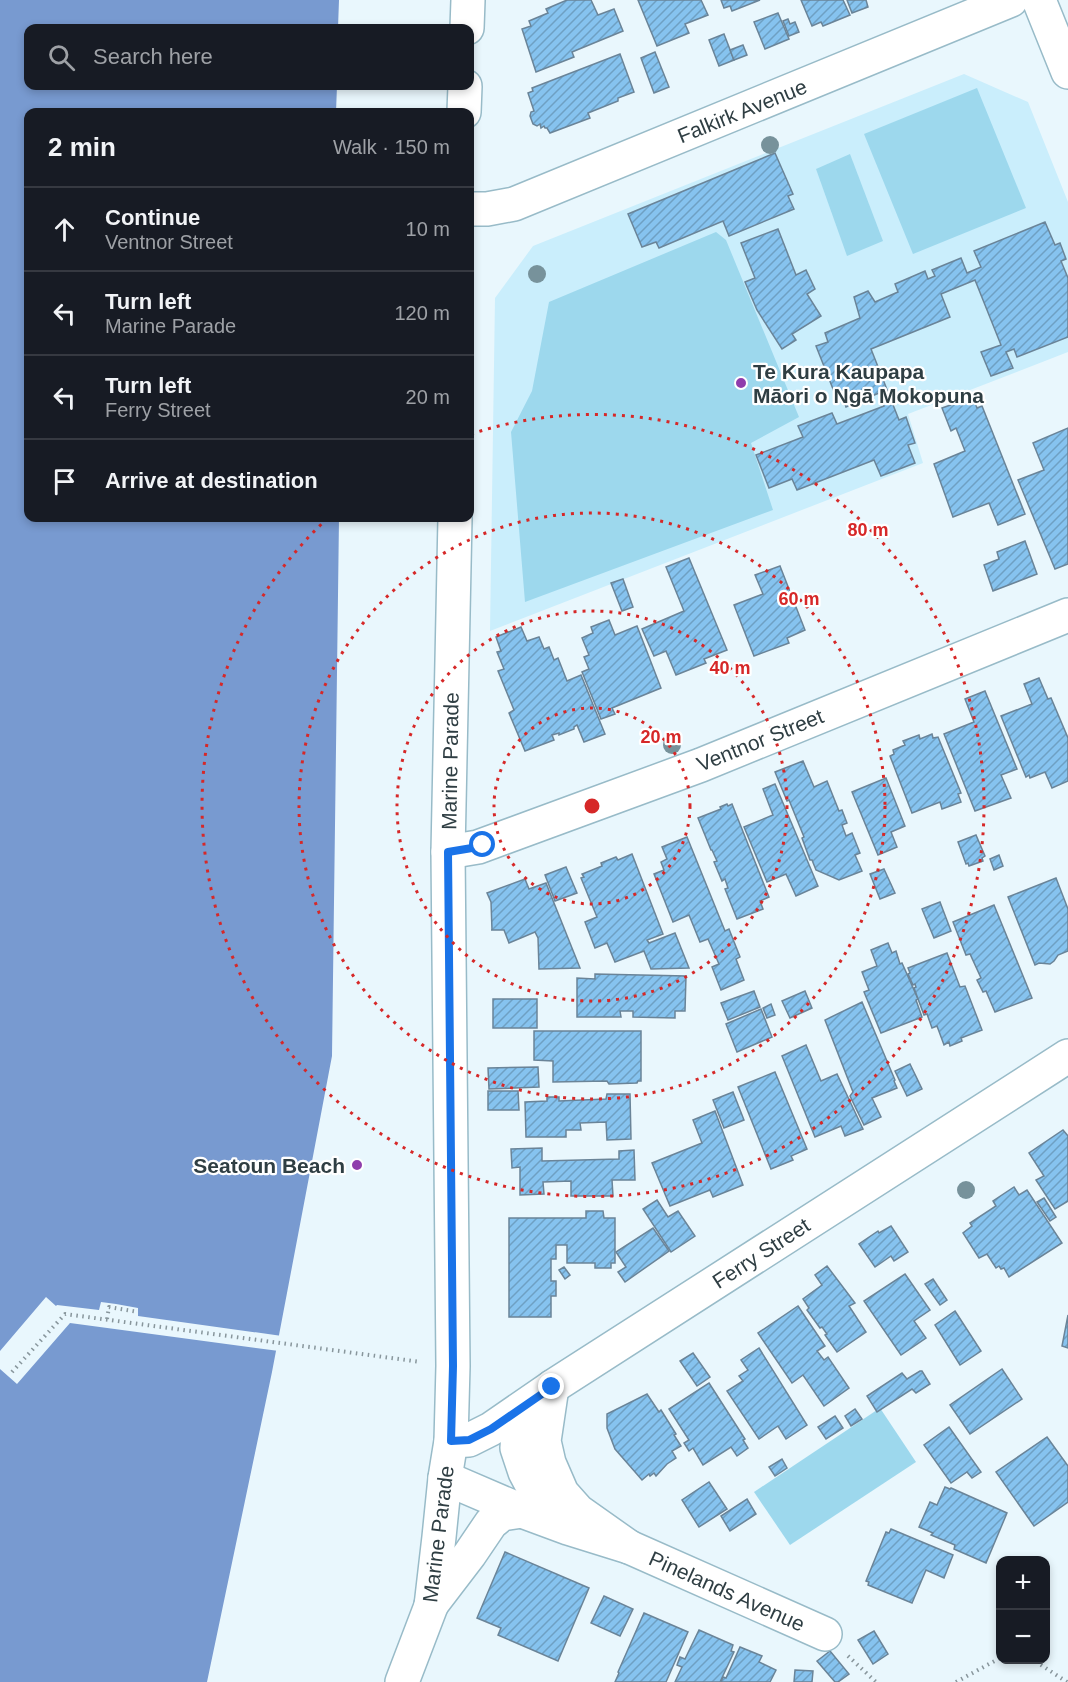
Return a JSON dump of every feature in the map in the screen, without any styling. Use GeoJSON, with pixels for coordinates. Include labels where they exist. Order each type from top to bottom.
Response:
{"type":"FeatureCollection","features":[{"type":"Feature","properties":{"kind":"street"},"geometry":{"type":"LineString","coordinates":[[467,24],[468,0]]}},
{"type":"Feature","properties":{"kind":"street","name":"Falkirk Avenue"},"geometry":{"type":"LineString","coordinates":[[474,209],[514,204],[1011,0]]}},
{"type":"Feature","properties":{"kind":"street"},"geometry":{"type":"LineString","coordinates":[[1039,0],[1068,72]]}},
{"type":"Feature","properties":{"kind":"street"},"geometry":{"type":"LineString","coordinates":[[464,108],[465,90]]}},
{"type":"Feature","properties":{"kind":"street","name":"Marine Parade"},"geometry":{"type":"LineString","coordinates":[[402,1682],[430,1606],[451,1441],[453,1366],[448,852],[455,522]]}},
{"type":"Feature","properties":{"kind":"street","name":"Ventnor Street"},"geometry":{"type":"LineString","coordinates":[[448,852],[478,847],[701,765],[1068,615]]}},
{"type":"Feature","properties":{"kind":"street","name":"Ferry Street"},"geometry":{"type":"LineString","coordinates":[[451,1441],[469,1440],[491,1429],[552,1387],[1068,1056]]}},
{"type":"Feature","properties":{"kind":"street","name":"Pinelands Avenue"},"geometry":{"type":"LineString","coordinates":[[552,1387],[518,1434],[517,1448],[525,1472],[542,1504],[568,1528]]}},
{"type":"Feature","properties":{"kind":"street","name":"Pinelands Avenue"},"geometry":{"type":"LineString","coordinates":[[552,1387],[544,1441],[549,1463],[562,1493],[578,1511],[629,1547]]}},
{"type":"Feature","properties":{"kind":"street","name":"Pinelands Avenue"},"geometry":{"type":"LineString","coordinates":[[445,1478],[522,1511],[629,1547],[825,1634]]}},
{"type":"Feature","properties":{"kind":"street"},"geometry":{"type":"LineString","coordinates":[[430,1606],[470,1554],[491,1522],[502,1514],[522,1511]]}},
{"type":"Feature","properties":{"kind":"path"},"geometry":{"type":"LineString","coordinates":[[107,1320],[109,1307],[138,1312]]}},
{"type":"Feature","properties":{"kind":"path"},"geometry":{"type":"LineString","coordinates":[[12,1372],[65,1314],[453,1366]]}},
{"type":"Feature","properties":{"kind":"path"},"geometry":{"type":"LineString","coordinates":[[956,1682],[996,1660]]}},
{"type":"Feature","properties":{"kind":"path"},"geometry":{"type":"LineString","coordinates":[[1039,1664],[1066,1682]]}},
{"type":"Feature","properties":{"kind":"shaded area"},"geometry":{"type":"Polygon","coordinates":[[[0,0],[339,0],[338,24],[24,24],[24,90],[337,90],[336,108],[24,108],[24,522],[339,522],[332,1056],[272,1372],[207,1682],[0,1682],[0,0]]]}},
{"type":"Feature","properties":{"kind":"shaded area","name":"Te Kura Kaupapa Māori o Ngā Mokopuna"},"geometry":{"type":"Polygon","coordinates":[[[964,74],[1028,102],[1068,202],[1068,352],[908,414],[923,463],[490,631],[495,298],[533,246],[964,74]]]}},
{"type":"Feature","properties":{"kind":"shaded area"},"geometry":{"type":"Polygon","coordinates":[[[977,88],[1026,208],[913,254],[864,134],[977,88]]]}},
{"type":"Feature","properties":{"kind":"shaded area"},"geometry":{"type":"Polygon","coordinates":[[[850,154],[883,241],[847,256],[816,169],[850,154]]]}},
{"type":"Feature","properties":{"kind":"shaded area"},"geometry":{"type":"Polygon","coordinates":[[[716,232],[726,240],[799,417],[751,443],[773,510],[525,602],[511,432],[532,391],[549,302],[716,232]]]}},
{"type":"Feature","properties":{"kind":"shaded area"},"geometry":{"type":"Polygon","coordinates":[[[880,1408],[916,1462],[790,1545],[754,1492],[880,1408]]]}},
{"type":"Feature","properties":{"kind":"pier"},"geometry":{"type":"Polygon","coordinates":[[[46,1297],[56,1306],[99,1310],[101,1302],[138,1308],[138,1316],[282,1336],[279,1351],[70,1323],[17,1384],[0,1369],[0,1351],[46,1297]]]}},
{"type":"Feature","properties":{"kind":"building"},"geometry":{"type":"Polygon","coordinates":[[[567,0],[591,0],[598,15],[614,9],[623,31],[572,52],[574,57],[536,72],[522,29],[531,26],[529,21],[548,13],[546,9],[567,0]]]}},
{"type":"Feature","properties":{"kind":"building"},"geometry":{"type":"Polygon","coordinates":[[[638,0],[701,0],[708,15],[685,24],[689,33],[657,46],[638,0]]]}},
{"type":"Feature","properties":{"kind":"building"},"geometry":{"type":"Polygon","coordinates":[[[721,0],[760,0],[732,11],[730,6],[724,8],[721,0]]]}},
{"type":"Feature","properties":{"kind":"building"},"geometry":{"type":"Polygon","coordinates":[[[801,0],[843,0],[850,15],[823,26],[821,22],[812,26],[801,0]]]}},
{"type":"Feature","properties":{"kind":"building"},"geometry":{"type":"Polygon","coordinates":[[[847,0],[866,0],[868,7],[852,13],[847,0]]]}},
{"type":"Feature","properties":{"kind":"building"},"geometry":{"type":"Polygon","coordinates":[[[778,13],[789,39],[765,49],[754,22],[778,13]]]}},
{"type":"Feature","properties":{"kind":"building"},"geometry":{"type":"Polygon","coordinates":[[[788,19],[790,24],[795,22],[799,32],[789,36],[783,21],[788,19]]]}},
{"type":"Feature","properties":{"kind":"building"},"geometry":{"type":"Polygon","coordinates":[[[724,34],[734,60],[719,66],[709,40],[724,34]]]}},
{"type":"Feature","properties":{"kind":"building"},"geometry":{"type":"Polygon","coordinates":[[[743,45],[747,55],[734,60],[730,50],[743,45]]]}},
{"type":"Feature","properties":{"kind":"building"},"geometry":{"type":"Polygon","coordinates":[[[655,52],[669,87],[654,93],[641,58],[655,52]]]}},
{"type":"Feature","properties":{"kind":"building"},"geometry":{"type":"Polygon","coordinates":[[[620,54],[634,92],[588,113],[590,118],[550,133],[544,126],[541,128],[540,124],[537,126],[533,124],[530,116],[534,111],[528,93],[533,91],[532,88],[620,54]]]}},
{"type":"Feature","properties":{"kind":"building"},"geometry":{"type":"Polygon","coordinates":[[[775,153],[793,194],[788,196],[794,209],[729,236],[723,221],[659,248],[656,242],[642,247],[628,214],[775,153]]]}},
{"type":"Feature","properties":{"kind":"building"},"geometry":{"type":"Polygon","coordinates":[[[1045,222],[1055,245],[1060,243],[1066,259],[1061,261],[1068,278],[1068,337],[1017,357],[1014,349],[1006,352],[1013,368],[991,376],[981,352],[1001,345],[975,280],[941,294],[950,317],[871,349],[899,420],[906,417],[915,443],[908,445],[915,463],[881,476],[874,460],[797,490],[792,479],[769,488],[756,455],[803,437],[798,426],[832,413],[837,424],[884,406],[879,393],[846,407],[841,392],[835,394],[816,346],[828,342],[825,333],[860,318],[854,297],[868,291],[875,302],[898,292],[895,284],[925,271],[928,279],[935,276],[932,270],[961,258],[967,273],[981,267],[974,251],[1045,222]]]}},
{"type":"Feature","properties":{"kind":"building"},"geometry":{"type":"Polygon","coordinates":[[[778,229],[796,275],[806,270],[815,289],[807,294],[821,316],[792,334],[796,340],[782,349],[757,310],[745,282],[755,278],[741,243],[778,229]]]}},
{"type":"Feature","properties":{"kind":"building"},"geometry":{"type":"Polygon","coordinates":[[[973,397],[977,408],[982,406],[1025,514],[998,525],[989,503],[953,517],[934,464],[965,451],[956,428],[951,431],[942,408],[973,397]]]}},
{"type":"Feature","properties":{"kind":"building"},"geometry":{"type":"Polygon","coordinates":[[[1068,428],[1068,564],[1055,569],[1018,480],[1044,470],[1033,443],[1068,428]]]}},
{"type":"Feature","properties":{"kind":"building"},"geometry":{"type":"Polygon","coordinates":[[[1025,541],[1037,574],[993,591],[984,565],[999,559],[997,552],[1025,541]]]}},
{"type":"Feature","properties":{"kind":"building"},"geometry":{"type":"Polygon","coordinates":[[[689,558],[727,650],[704,659],[706,663],[676,675],[666,651],[654,656],[642,629],[684,611],[666,567],[689,558]]]}},
{"type":"Feature","properties":{"kind":"building"},"geometry":{"type":"Polygon","coordinates":[[[780,566],[805,630],[787,638],[789,643],[754,656],[734,605],[763,594],[755,575],[780,566]]]}},
{"type":"Feature","properties":{"kind":"building"},"geometry":{"type":"Polygon","coordinates":[[[623,579],[633,607],[622,611],[611,583],[623,579]]]}},
{"type":"Feature","properties":{"kind":"building"},"geometry":{"type":"Polygon","coordinates":[[[609,620],[615,635],[637,626],[661,688],[612,708],[615,714],[601,719],[582,672],[589,669],[584,657],[589,655],[582,638],[593,633],[591,627],[609,620]]]}},
{"type":"Feature","properties":{"kind":"building"},"geometry":{"type":"Polygon","coordinates":[[[521,627],[527,641],[539,637],[544,649],[549,647],[554,660],[558,658],[567,681],[581,675],[605,734],[584,742],[577,725],[574,729],[559,735],[559,733],[552,735],[554,740],[525,751],[509,713],[514,710],[498,671],[504,669],[497,652],[501,651],[496,637],[521,627]]]}},
{"type":"Feature","properties":{"kind":"building"},"geometry":{"type":"Polygon","coordinates":[[[1039,678],[1048,699],[1051,698],[1068,738],[1068,781],[1052,788],[1045,772],[1030,778],[1029,775],[1026,777],[1001,716],[1032,704],[1024,684],[1039,678]]]}},
{"type":"Feature","properties":{"kind":"building"},"geometry":{"type":"Polygon","coordinates":[[[985,691],[1017,769],[1001,775],[1011,798],[975,811],[944,734],[974,722],[965,699],[985,691]]]}},
{"type":"Feature","properties":{"kind":"building"},"geometry":{"type":"Polygon","coordinates":[[[932,734],[933,738],[938,737],[961,793],[958,794],[961,802],[942,809],[940,802],[912,813],[890,756],[894,754],[893,750],[905,745],[903,741],[919,735],[920,739],[932,734]]]}},
{"type":"Feature","properties":{"kind":"building"},"geometry":{"type":"Polygon","coordinates":[[[803,761],[814,787],[827,781],[839,811],[842,810],[847,823],[842,825],[846,836],[852,833],[860,853],[855,855],[862,871],[839,880],[816,870],[810,860],[802,838],[804,837],[775,772],[803,761]]]}},
{"type":"Feature","properties":{"kind":"building"},"geometry":{"type":"Polygon","coordinates":[[[886,778],[905,826],[891,832],[897,847],[878,855],[852,792],[886,778]]]}},
{"type":"Feature","properties":{"kind":"building"},"geometry":{"type":"Polygon","coordinates":[[[775,784],[818,886],[796,896],[786,874],[767,882],[744,827],[773,815],[763,789],[775,784]]]}},
{"type":"Feature","properties":{"kind":"building"},"geometry":{"type":"Polygon","coordinates":[[[727,804],[728,806],[732,804],[769,897],[760,901],[763,909],[737,919],[725,889],[728,888],[725,879],[722,881],[714,862],[717,861],[698,818],[721,809],[720,807],[727,804]]]}},
{"type":"Feature","properties":{"kind":"building"},"geometry":{"type":"Polygon","coordinates":[[[976,835],[985,856],[982,858],[983,861],[969,866],[968,863],[966,864],[958,842],[976,835]]]}},
{"type":"Feature","properties":{"kind":"building"},"geometry":{"type":"Polygon","coordinates":[[[687,837],[725,931],[729,929],[740,957],[736,959],[744,980],[721,990],[712,967],[719,964],[708,939],[700,942],[689,915],[673,922],[654,874],[664,870],[661,862],[667,859],[662,847],[687,837]]]}},
{"type":"Feature","properties":{"kind":"building"},"geometry":{"type":"Polygon","coordinates":[[[632,854],[663,934],[647,940],[649,943],[675,933],[689,968],[651,969],[644,951],[615,962],[607,943],[595,948],[585,922],[597,917],[581,878],[584,877],[582,874],[616,857],[618,860],[632,854]]]}},
{"type":"Feature","properties":{"kind":"building"},"geometry":{"type":"Polygon","coordinates":[[[999,855],[1003,866],[994,870],[990,859],[999,855]]]}},
{"type":"Feature","properties":{"kind":"building"},"geometry":{"type":"Polygon","coordinates":[[[566,867],[577,893],[555,901],[545,875],[566,867]]]}},
{"type":"Feature","properties":{"kind":"building"},"geometry":{"type":"Polygon","coordinates":[[[884,869],[895,893],[880,899],[870,874],[884,869]]]}},
{"type":"Feature","properties":{"kind":"building"},"geometry":{"type":"Polygon","coordinates":[[[1056,878],[1068,909],[1068,951],[1058,955],[1050,964],[1035,965],[1008,897],[1056,878]]]}},
{"type":"Feature","properties":{"kind":"building"},"geometry":{"type":"Polygon","coordinates":[[[525,879],[529,889],[546,883],[580,968],[539,969],[538,938],[535,932],[509,943],[504,930],[492,930],[491,902],[487,893],[525,879]]]}},
{"type":"Feature","properties":{"kind":"building"},"geometry":{"type":"Polygon","coordinates":[[[940,902],[951,931],[934,938],[922,909],[940,902]]]}},
{"type":"Feature","properties":{"kind":"building"},"geometry":{"type":"Polygon","coordinates":[[[994,905],[1032,998],[995,1012],[986,991],[983,992],[977,980],[981,978],[970,954],[966,955],[953,922],[994,905]]]}},
{"type":"Feature","properties":{"kind":"building"},"geometry":{"type":"Polygon","coordinates":[[[888,943],[892,953],[896,951],[900,964],[902,963],[918,999],[916,1000],[922,1017],[881,1033],[864,992],[869,990],[862,972],[877,966],[871,950],[888,943]]]}},
{"type":"Feature","properties":{"kind":"building"},"geometry":{"type":"Polygon","coordinates":[[[947,953],[960,987],[965,986],[982,1030],[961,1038],[962,1041],[950,1046],[949,1042],[944,1045],[937,1026],[932,1028],[927,1014],[924,1015],[914,988],[915,984],[913,985],[908,974],[910,973],[908,968],[947,953]]]}},
{"type":"Feature","properties":{"kind":"building"},"geometry":{"type":"Polygon","coordinates":[[[595,974],[686,976],[685,1011],[675,1011],[675,1018],[633,1017],[633,1011],[620,1011],[621,1017],[577,1017],[577,978],[595,979],[595,974]]]}},
{"type":"Feature","properties":{"kind":"building"},"geometry":{"type":"Polygon","coordinates":[[[754,991],[760,1007],[728,1020],[721,1003],[754,991]]]}},
{"type":"Feature","properties":{"kind":"building"},"geometry":{"type":"Polygon","coordinates":[[[805,991],[812,1008],[790,1018],[782,1001],[805,991]]]}},
{"type":"Feature","properties":{"kind":"building"},"geometry":{"type":"Polygon","coordinates":[[[493,999],[537,999],[537,1028],[493,1028],[493,999]]]}},
{"type":"Feature","properties":{"kind":"building"},"geometry":{"type":"Polygon","coordinates":[[[862,1002],[897,1088],[872,1098],[881,1117],[864,1125],[850,1096],[853,1092],[825,1020],[862,1002]]]}},
{"type":"Feature","properties":{"kind":"building"},"geometry":{"type":"Polygon","coordinates":[[[771,1004],[775,1015],[767,1018],[763,1008],[771,1004]]]}},
{"type":"Feature","properties":{"kind":"building"},"geometry":{"type":"Polygon","coordinates":[[[761,1009],[772,1037],[737,1052],[726,1024],[761,1009]]]}},
{"type":"Feature","properties":{"kind":"building"},"geometry":{"type":"Polygon","coordinates":[[[534,1031],[641,1031],[641,1081],[609,1084],[607,1081],[553,1082],[553,1061],[534,1060],[534,1031]]]}},
{"type":"Feature","properties":{"kind":"building"},"geometry":{"type":"Polygon","coordinates":[[[806,1045],[821,1081],[837,1074],[863,1129],[845,1136],[841,1126],[815,1137],[782,1056],[806,1045]]]}},
{"type":"Feature","properties":{"kind":"building"},"geometry":{"type":"Polygon","coordinates":[[[910,1064],[922,1089],[907,1096],[895,1071],[910,1064]]]}},
{"type":"Feature","properties":{"kind":"building"},"geometry":{"type":"Polygon","coordinates":[[[538,1067],[539,1087],[489,1089],[488,1068],[538,1067]]]}},
{"type":"Feature","properties":{"kind":"building"},"geometry":{"type":"Polygon","coordinates":[[[775,1072],[807,1149],[791,1156],[793,1160],[771,1169],[738,1087],[775,1072]]]}},
{"type":"Feature","properties":{"kind":"building"},"geometry":{"type":"Polygon","coordinates":[[[488,1091],[518,1091],[519,1110],[488,1110],[488,1091]]]}},
{"type":"Feature","properties":{"kind":"building"},"geometry":{"type":"Polygon","coordinates":[[[733,1092],[744,1120],[724,1128],[713,1100],[733,1092]]]}},
{"type":"Feature","properties":{"kind":"building"},"geometry":{"type":"Polygon","coordinates":[[[607,1094],[630,1094],[631,1139],[607,1140],[606,1122],[580,1123],[581,1130],[566,1130],[566,1137],[526,1137],[525,1102],[547,1101],[547,1097],[559,1097],[559,1101],[606,1099],[607,1094]]]}},
{"type":"Feature","properties":{"kind":"building"},"geometry":{"type":"Polygon","coordinates":[[[715,1111],[743,1185],[713,1197],[710,1190],[670,1206],[652,1163],[702,1143],[693,1120],[715,1111]]]}},
{"type":"Feature","properties":{"kind":"building"},"geometry":{"type":"Polygon","coordinates":[[[1063,1130],[1068,1136],[1068,1201],[1055,1209],[1036,1180],[1044,1176],[1029,1153],[1063,1130]]]}},
{"type":"Feature","properties":{"kind":"building"},"geometry":{"type":"Polygon","coordinates":[[[542,1148],[542,1161],[619,1159],[619,1151],[634,1150],[635,1180],[612,1180],[613,1196],[571,1196],[571,1181],[543,1182],[544,1194],[520,1195],[520,1167],[512,1168],[511,1149],[542,1148]]]}},
{"type":"Feature","properties":{"kind":"building"},"geometry":{"type":"Polygon","coordinates":[[[1014,1187],[1019,1195],[1027,1190],[1062,1243],[1009,1277],[1004,1268],[1001,1269],[999,1266],[996,1268],[987,1254],[979,1258],[963,1233],[972,1226],[970,1223],[996,1206],[993,1201],[1014,1187]]]}},
{"type":"Feature","properties":{"kind":"building"},"geometry":{"type":"Polygon","coordinates":[[[1044,1198],[1056,1217],[1050,1221],[1037,1202],[1044,1198]]]}},
{"type":"Feature","properties":{"kind":"building"},"geometry":{"type":"Polygon","coordinates":[[[657,1200],[668,1217],[678,1211],[695,1236],[671,1252],[643,1209],[657,1200]]]}},
{"type":"Feature","properties":{"kind":"building"},"geometry":{"type":"Polygon","coordinates":[[[586,1211],[603,1211],[604,1218],[615,1218],[615,1263],[611,1263],[611,1268],[595,1268],[595,1263],[567,1263],[567,1245],[556,1245],[556,1259],[551,1259],[551,1281],[556,1281],[556,1296],[551,1296],[551,1317],[509,1317],[509,1218],[586,1218],[586,1211]]]}},
{"type":"Feature","properties":{"kind":"building"},"geometry":{"type":"Polygon","coordinates":[[[891,1226],[908,1252],[894,1261],[891,1256],[875,1267],[859,1244],[878,1231],[879,1233],[891,1226]]]}},
{"type":"Feature","properties":{"kind":"building"},"geometry":{"type":"Polygon","coordinates":[[[653,1228],[669,1251],[625,1282],[618,1272],[626,1267],[616,1252],[653,1228]]]}},
{"type":"Feature","properties":{"kind":"building"},"geometry":{"type":"Polygon","coordinates":[[[827,1266],[855,1303],[849,1306],[866,1332],[837,1352],[822,1327],[820,1328],[807,1310],[809,1308],[803,1299],[822,1285],[815,1275],[827,1266]]]}},
{"type":"Feature","properties":{"kind":"building"},"geometry":{"type":"Polygon","coordinates":[[[564,1267],[570,1275],[565,1279],[559,1270],[564,1267]]]}},
{"type":"Feature","properties":{"kind":"building"},"geometry":{"type":"Polygon","coordinates":[[[905,1274],[930,1310],[914,1321],[926,1338],[901,1355],[864,1301],[905,1274]]]}},
{"type":"Feature","properties":{"kind":"building"},"geometry":{"type":"Polygon","coordinates":[[[933,1279],[947,1300],[940,1305],[925,1284],[933,1279]]]}},
{"type":"Feature","properties":{"kind":"building"},"geometry":{"type":"Polygon","coordinates":[[[798,1306],[825,1346],[817,1351],[824,1360],[828,1357],[849,1388],[824,1406],[803,1375],[792,1383],[758,1333],[798,1306]]]}},
{"type":"Feature","properties":{"kind":"building"},"geometry":{"type":"Polygon","coordinates":[[[955,1311],[981,1351],[960,1365],[935,1325],[955,1311]]]}},
{"type":"Feature","properties":{"kind":"building"},"geometry":{"type":"Polygon","coordinates":[[[1068,1315],[1068,1348],[1062,1346],[1068,1315]]]}},
{"type":"Feature","properties":{"kind":"building"},"geometry":{"type":"Polygon","coordinates":[[[759,1348],[807,1425],[786,1439],[778,1426],[759,1439],[727,1391],[743,1381],[739,1376],[748,1370],[741,1360],[759,1348]]]}},
{"type":"Feature","properties":{"kind":"building"},"geometry":{"type":"Polygon","coordinates":[[[693,1353],[710,1377],[697,1386],[680,1361],[693,1353]]]}},
{"type":"Feature","properties":{"kind":"building"},"geometry":{"type":"Polygon","coordinates":[[[1002,1369],[1022,1399],[970,1434],[950,1405],[1002,1369]]]}},
{"type":"Feature","properties":{"kind":"building"},"geometry":{"type":"Polygon","coordinates":[[[920,1371],[930,1384],[916,1393],[912,1389],[877,1412],[867,1396],[902,1373],[907,1379],[920,1371]]]}},
{"type":"Feature","properties":{"kind":"building"},"geometry":{"type":"Polygon","coordinates":[[[709,1383],[745,1439],[743,1440],[748,1448],[737,1456],[731,1447],[703,1465],[693,1448],[689,1451],[684,1443],[689,1440],[669,1409],[709,1383]]]}},
{"type":"Feature","properties":{"kind":"building"},"geometry":{"type":"Polygon","coordinates":[[[647,1394],[659,1412],[661,1410],[681,1446],[672,1451],[676,1458],[656,1476],[654,1473],[650,1476],[649,1474],[642,1480],[615,1449],[607,1428],[607,1414],[647,1394]]]}},
{"type":"Feature","properties":{"kind":"building"},"geometry":{"type":"Polygon","coordinates":[[[855,1409],[862,1419],[851,1426],[845,1416],[855,1409]]]}},
{"type":"Feature","properties":{"kind":"building"},"geometry":{"type":"Polygon","coordinates":[[[835,1416],[843,1428],[826,1439],[818,1427],[835,1416]]]}},
{"type":"Feature","properties":{"kind":"building"},"geometry":{"type":"Polygon","coordinates":[[[949,1427],[981,1472],[972,1478],[967,1472],[951,1483],[924,1445],[949,1427]]]}},
{"type":"Feature","properties":{"kind":"building"},"geometry":{"type":"Polygon","coordinates":[[[1047,1437],[1068,1466],[1068,1502],[1034,1526],[996,1472],[1047,1437]]]}},
{"type":"Feature","properties":{"kind":"building"},"geometry":{"type":"Polygon","coordinates":[[[782,1459],[787,1468],[775,1476],[769,1467],[782,1459]]]}},
{"type":"Feature","properties":{"kind":"building"},"geometry":{"type":"Polygon","coordinates":[[[709,1482],[727,1509],[699,1527],[682,1500],[709,1482]]]}},
{"type":"Feature","properties":{"kind":"building"},"geometry":{"type":"Polygon","coordinates":[[[945,1487],[1007,1513],[986,1563],[954,1549],[955,1545],[919,1527],[930,1502],[937,1505],[945,1487]]]}},
{"type":"Feature","properties":{"kind":"building"},"geometry":{"type":"Polygon","coordinates":[[[747,1499],[756,1514],[730,1531],[721,1516],[747,1499]]]}},
{"type":"Feature","properties":{"kind":"building"},"geometry":{"type":"Polygon","coordinates":[[[891,1529],[953,1555],[944,1578],[926,1570],[912,1603],[868,1585],[869,1582],[866,1581],[886,1532],[889,1533],[891,1529]]]}},
{"type":"Feature","properties":{"kind":"building"},"geometry":{"type":"Polygon","coordinates":[[[505,1552],[589,1588],[558,1661],[498,1635],[501,1628],[477,1618],[505,1552]]]}},
{"type":"Feature","properties":{"kind":"building"},"geometry":{"type":"Polygon","coordinates":[[[604,1596],[633,1609],[620,1636],[591,1623],[604,1596]]]}},
{"type":"Feature","properties":{"kind":"building"},"geometry":{"type":"Polygon","coordinates":[[[644,1613],[688,1632],[666,1682],[615,1682],[618,1672],[644,1613]]]}},
{"type":"Feature","properties":{"kind":"building"},"geometry":{"type":"Polygon","coordinates":[[[699,1630],[733,1645],[731,1651],[734,1652],[720,1682],[675,1682],[682,1667],[677,1665],[680,1657],[685,1659],[699,1630]]]}},
{"type":"Feature","properties":{"kind":"building"},"geometry":{"type":"Polygon","coordinates":[[[874,1631],[888,1654],[873,1664],[858,1640],[874,1631]]]}},
{"type":"Feature","properties":{"kind":"building"},"geometry":{"type":"Polygon","coordinates":[[[740,1647],[762,1656],[759,1662],[776,1670],[770,1682],[721,1682],[723,1677],[726,1678],[740,1647]]]}},
{"type":"Feature","properties":{"kind":"building"},"geometry":{"type":"Polygon","coordinates":[[[830,1651],[849,1674],[838,1682],[835,1682],[817,1661],[830,1651]]]}},
{"type":"Feature","properties":{"kind":"building"},"geometry":{"type":"Polygon","coordinates":[[[795,1670],[813,1671],[812,1682],[794,1682],[795,1670]]]}},
{"type":"Feature","properties":{"kind":"place","name":"Te Kura Kaupapa Māori o Ngā Mokopuna"},"geometry":{"type":"Point","coordinates":[741,383]}},
{"type":"Feature","properties":{"kind":"place","name":"Seatoun Beach"},"geometry":{"type":"Point","coordinates":[357,1165]}},
{"type":"Feature","properties":{"kind":"route"},"geometry":{"type":"LineString","coordinates":[[483,845],[448,852],[453,1366],[451,1441],[469,1440],[491,1429],[552,1387]]}}]}
